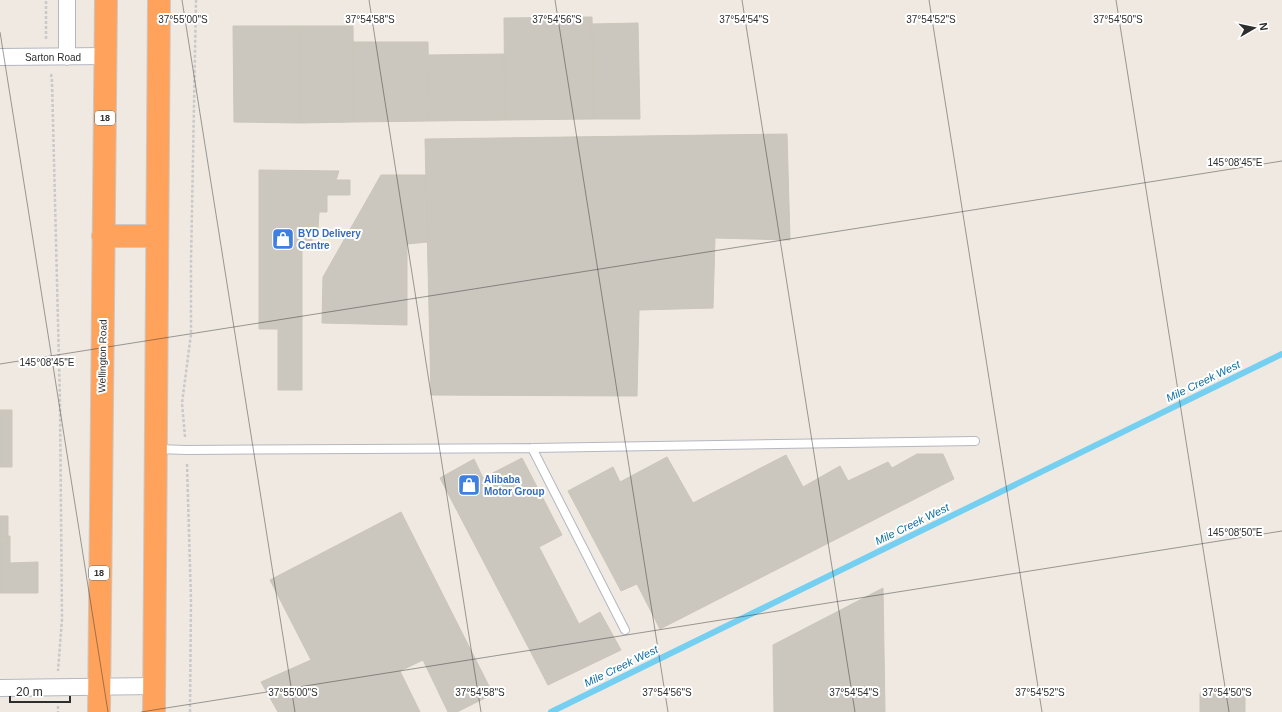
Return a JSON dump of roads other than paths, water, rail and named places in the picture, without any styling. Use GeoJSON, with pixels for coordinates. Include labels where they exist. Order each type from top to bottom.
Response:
{"type":"FeatureCollection","features":[{"type":"Feature","properties":{"kind":"highway","name":"Wellington Road"},"geometry":{"type":"LineString","coordinates":[[99,712],[106,0]]}},
{"type":"Feature","properties":{"kind":"highway"},"geometry":{"type":"LineString","coordinates":[[154,712],[159,0]]}},
{"type":"Feature","properties":{"kind":"highway"},"geometry":{"type":"LineString","coordinates":[[103,236],[157,236]]}},
{"type":"Feature","properties":{"kind":"street"},"geometry":{"type":"LineString","coordinates":[[67,0],[67,57]]}},
{"type":"Feature","properties":{"kind":"street","name":"Sarton Road"},"geometry":{"type":"LineString","coordinates":[[0,57],[106,56]]}},
{"type":"Feature","properties":{"kind":"street"},"geometry":{"type":"LineString","coordinates":[[0,688],[154,686]]}},
{"type":"Feature","properties":{"kind":"lane"},"geometry":{"type":"LineString","coordinates":[[155,449],[532,448],[975,442]]}},
{"type":"Feature","properties":{"kind":"lane"},"geometry":{"type":"LineString","coordinates":[[532,448],[625,630]]}},
{"type":"Feature","properties":{"kind":"waterway","name":"Mile Creek West"},"geometry":{"type":"LineString","coordinates":[[551,712],[1282,354]]}},
{"type":"Feature","properties":{"kind":"place","name":"BYD Delivery Centre"},"geometry":{"type":"Point","coordinates":[283,239]}},
{"type":"Feature","properties":{"kind":"place","name":"Alibaba Motor Group"},"geometry":{"type":"Point","coordinates":[469,485]}}]}
